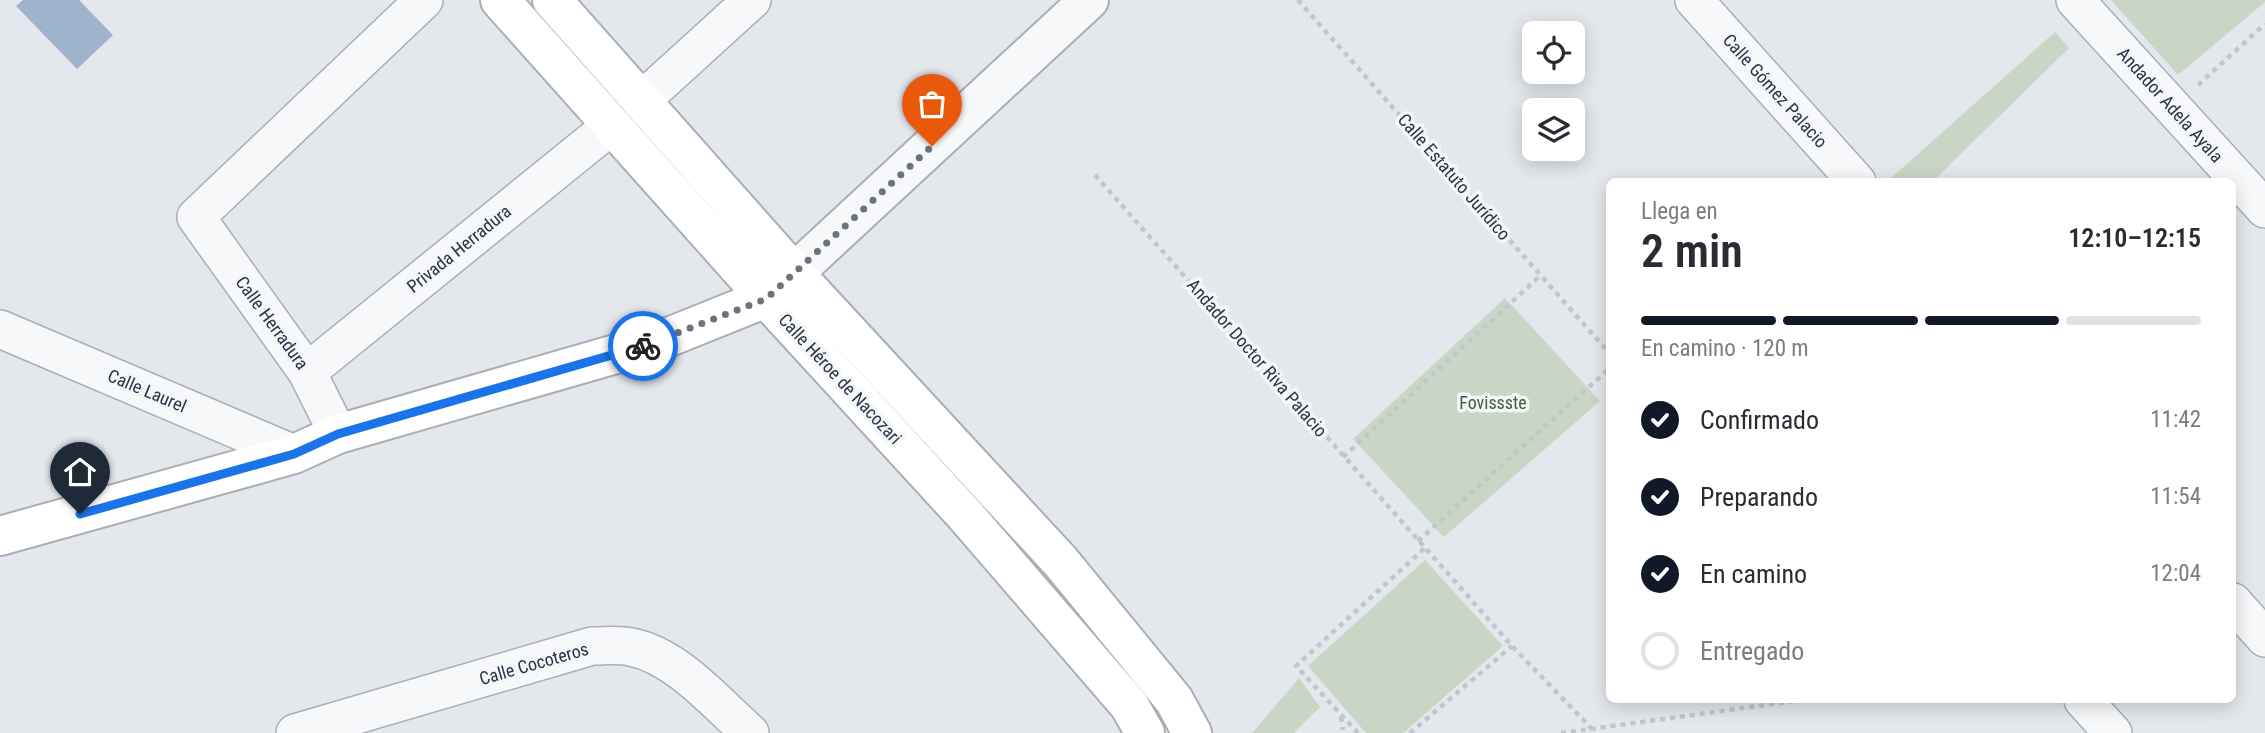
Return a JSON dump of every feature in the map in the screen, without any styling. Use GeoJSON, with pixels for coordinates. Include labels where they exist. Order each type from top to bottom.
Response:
{"type":"FeatureCollection","features":[{"type":"Feature","properties":{"kind":"main road","name":"Calle Héroe de Nacozari"},"geometry":{"type":"LineString","coordinates":[[500,0],[766,299],[965,515],[1129,705],[1145,733]]}},
{"type":"Feature","properties":{"kind":"main road"},"geometry":{"type":"LineString","coordinates":[[552,0],[794,272],[1061,562],[1174,700],[1192,733]]}},
{"type":"Feature","properties":{"kind":"main road"},"geometry":{"type":"LineString","coordinates":[[0,536],[294,454],[338,434],[654,343],[766,299],[794,272]]}},
{"type":"Feature","properties":{"kind":"street","name":"Calle Herradura"},"geometry":{"type":"LineString","coordinates":[[338,434],[307,372],[196,217],[424,0]]}},
{"type":"Feature","properties":{"kind":"street"},"geometry":{"type":"LineString","coordinates":[[641,101],[752,0]]}},
{"type":"Feature","properties":{"kind":"street"},"geometry":{"type":"LineString","coordinates":[[794,272],[1089,0]]}},
{"type":"Feature","properties":{"kind":"street","name":"Calle Gómez Palacio"},"geometry":{"type":"LineString","coordinates":[[1694,0],[1853,178]]}},
{"type":"Feature","properties":{"kind":"street","name":"Andador Adela Ayala"},"geometry":{"type":"LineString","coordinates":[[2075,0],[2265,209]]}},
{"type":"Feature","properties":{"kind":"street","name":"Privada Herradura"},"geometry":{"type":"LineString","coordinates":[[307,372],[611,126]]}},
{"type":"Feature","properties":{"kind":"street","name":"Calle Laurel"},"geometry":{"type":"LineString","coordinates":[[0,329],[294,454]]}},
{"type":"Feature","properties":{"kind":"street"},"geometry":{"type":"LineString","coordinates":[[2236,605],[2265,638]]}},
{"type":"Feature","properties":{"kind":"street","name":"Calle Cocoteros"},"geometry":{"type":"LineString","coordinates":[[295,733],[593,646],[629,646],[654,654],[679,671],[750,733]]}},
{"type":"Feature","properties":{"kind":"street"},"geometry":{"type":"LineString","coordinates":[[2086,703],[2113,733]]}},
{"type":"Feature","properties":{"kind":"path","name":"Calle Estatuto Jurídico"},"geometry":{"type":"LineString","coordinates":[[1298,0],[1606,349]]}},
{"type":"Feature","properties":{"kind":"path"},"geometry":{"type":"LineString","coordinates":[[2172,109],[2265,24]]}},
{"type":"Feature","properties":{"kind":"path","name":"Andador Doctor Riva Palacio"},"geometry":{"type":"LineString","coordinates":[[1095,175],[1512,646],[1592,729]]}},
{"type":"Feature","properties":{"kind":"path"},"geometry":{"type":"LineString","coordinates":[[1343,457],[1541,276]]}},
{"type":"Feature","properties":{"kind":"path"},"geometry":{"type":"LineString","coordinates":[[1418,541],[1606,372]]}},
{"type":"Feature","properties":{"kind":"path"},"geometry":{"type":"LineString","coordinates":[[1358,733],[1296,666],[1425,548]]}},
{"type":"Feature","properties":{"kind":"path"},"geometry":{"type":"LineString","coordinates":[[1410,733],[1512,646]]}},
{"type":"Feature","properties":{"kind":"path"},"geometry":{"type":"LineString","coordinates":[[1561,733],[1780,703]]}},
{"type":"Feature","properties":{"kind":"path"},"geometry":{"type":"LineString","coordinates":[[1341,714],[1343,730]]}},
{"type":"Feature","properties":{"kind":"green space"},"geometry":{"type":"Polygon","coordinates":[[[2111,0],[2265,0],[2265,2],[2178,75],[2111,0]]]}},
{"type":"Feature","properties":{"kind":"green space"},"geometry":{"type":"Polygon","coordinates":[[[2055,32],[2069,48],[1936,178],[1891,178],[2055,32]]]}},
{"type":"Feature","properties":{"kind":"green space","name":"Fovissste"},"geometry":{"type":"Polygon","coordinates":[[[1505,298],[1600,401],[1444,537],[1353,439],[1505,298]]]}},
{"type":"Feature","properties":{"kind":"green space"},"geometry":{"type":"Polygon","coordinates":[[[1425,560],[1503,646],[1403,733],[1366,733],[1308,666],[1425,560]]]}},
{"type":"Feature","properties":{"kind":"green space"},"geometry":{"type":"Polygon","coordinates":[[[1299,678],[1320,707],[1294,733],[1252,733],[1299,678]]]}},
{"type":"Feature","properties":{"kind":"water"},"geometry":{"type":"Polygon","coordinates":[[[23,0],[79,0],[113,35],[77,69],[16,6],[23,0]]]}},
{"type":"Feature","properties":{"kind":"way so far"},"geometry":{"type":"LineString","coordinates":[[643,346],[766,299],[932,146]]}},
{"type":"Feature","properties":{"kind":"route"},"geometry":{"type":"LineString","coordinates":[[80,514],[294,454],[338,434],[643,346]]}}]}
